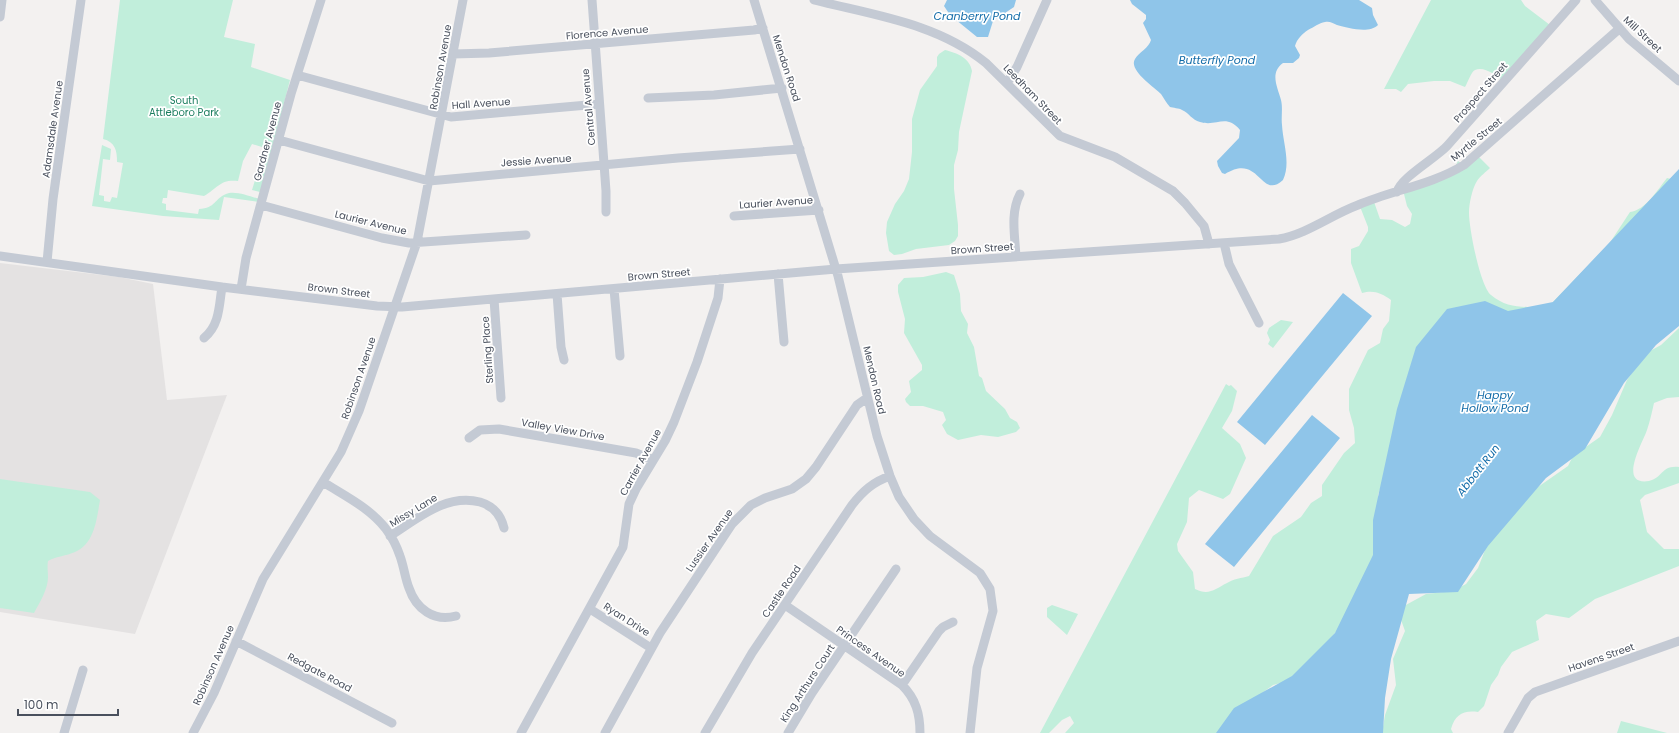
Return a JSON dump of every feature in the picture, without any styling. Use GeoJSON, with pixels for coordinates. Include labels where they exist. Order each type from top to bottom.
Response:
{"type":"FeatureCollection","features":[{"type":"Feature","properties":{"kind":"street"},"geometry":{"type":"LineString","coordinates":[[0,16],[2,0]]}},
{"type":"Feature","properties":{"kind":"street","name":"Adamsdale Avenue"},"geometry":{"type":"LineString","coordinates":[[47,262],[53,199],[80,0]]}},
{"type":"Feature","properties":{"kind":"street","name":"Gardner Avenue"},"geometry":{"type":"LineString","coordinates":[[241,289],[246,258],[297,75],[322,0]]}},
{"type":"Feature","properties":{"kind":"street","name":"Robinson Avenue"},"geometry":{"type":"LineString","coordinates":[[193,733],[214,692],[263,579],[341,452],[355,423],[417,242],[430,181],[463,0]]}},
{"type":"Feature","properties":{"kind":"street","name":"Central Avenue"},"geometry":{"type":"LineString","coordinates":[[592,0],[606,212]]}},
{"type":"Feature","properties":{"kind":"street","name":"Mendon Road"},"geometry":{"type":"LineString","coordinates":[[754,0],[836,269],[867,398],[890,476],[901,500],[914,519],[930,536],[980,573],[990,589],[993,611],[978,663],[970,733]]}},
{"type":"Feature","properties":{"kind":"street","name":"Leedham Street"},"geometry":{"type":"LineString","coordinates":[[814,0],[912,24],[928,30],[981,58],[1060,136],[1115,157],[1173,191],[1204,226],[1209,244]]}},
{"type":"Feature","properties":{"kind":"street"},"geometry":{"type":"LineString","coordinates":[[1007,83],[1017,67],[1046,0]]}},
{"type":"Feature","properties":{"kind":"street","name":"Prospect Street"},"geometry":{"type":"LineString","coordinates":[[1397,192],[1403,182],[1447,146],[1576,0]]}},
{"type":"Feature","properties":{"kind":"street","name":"Mill Street"},"geometry":{"type":"LineString","coordinates":[[1595,0],[1633,43],[1679,81]]}},
{"type":"Feature","properties":{"kind":"street","name":"Florence Avenue"},"geometry":{"type":"LineString","coordinates":[[453,54],[489,53],[763,28]]}},
{"type":"Feature","properties":{"kind":"street","name":"Myrtle Street"},"geometry":{"type":"LineString","coordinates":[[1319,223],[1356,205],[1438,179],[1464,165],[1619,28]]}},
{"type":"Feature","properties":{"kind":"street","name":"Hall Avenue"},"geometry":{"type":"LineString","coordinates":[[297,75],[442,116],[451,117],[599,104]]}},
{"type":"Feature","properties":{"kind":"street"},"geometry":{"type":"LineString","coordinates":[[648,98],[714,95],[782,88]]}},
{"type":"Feature","properties":{"kind":"street","name":"Jessie Avenue"},"geometry":{"type":"LineString","coordinates":[[279,140],[430,181],[678,158],[800,149]]}},
{"type":"Feature","properties":{"kind":"street"},"geometry":{"type":"LineString","coordinates":[[1016,257],[1014,213],[1016,201],[1020,194]]}},
{"type":"Feature","properties":{"kind":"street","name":"Laurier Avenue"},"geometry":{"type":"LineString","coordinates":[[262,205],[382,238],[409,243],[526,235]]}},
{"type":"Feature","properties":{"kind":"street","name":"Laurier Avenue"},"geometry":{"type":"LineString","coordinates":[[734,216],[819,210]]}},
{"type":"Feature","properties":{"kind":"street","name":"Brown Street"},"geometry":{"type":"LineString","coordinates":[[0,256],[222,287],[394,307],[836,269],[1285,238],[1302,232],[1319,223]]}},
{"type":"Feature","properties":{"kind":"street"},"geometry":{"type":"LineString","coordinates":[[1224,243],[1230,264],[1259,323]]}},
{"type":"Feature","properties":{"kind":"street"},"geometry":{"type":"LineString","coordinates":[[778,274],[784,342]]}},
{"type":"Feature","properties":{"kind":"street","name":"Carrier Avenue"},"geometry":{"type":"LineString","coordinates":[[521,733],[623,548],[629,504],[636,489],[670,432],[697,362],[720,293],[720,279]]}},
{"type":"Feature","properties":{"kind":"street"},"geometry":{"type":"LineString","coordinates":[[204,338],[211,332],[216,323],[222,287]]}},
{"type":"Feature","properties":{"kind":"street"},"geometry":{"type":"LineString","coordinates":[[614,289],[620,356]]}},
{"type":"Feature","properties":{"kind":"street"},"geometry":{"type":"LineString","coordinates":[[557,294],[561,347],[564,360]]}},
{"type":"Feature","properties":{"kind":"street","name":"Sterling Place"},"geometry":{"type":"LineString","coordinates":[[494,299],[501,398]]}},
{"type":"Feature","properties":{"kind":"street","name":"Lussier Avenue"},"geometry":{"type":"LineString","coordinates":[[605,733],[669,618],[738,516],[751,505],[765,498],[792,489],[806,479],[816,467],[857,405],[867,398]]}},
{"type":"Feature","properties":{"kind":"street","name":"Valley View Drive"},"geometry":{"type":"LineString","coordinates":[[469,438],[480,430],[499,429],[636,453],[653,460]]}},
{"type":"Feature","properties":{"kind":"street","name":"Castle Road"},"geometry":{"type":"LineString","coordinates":[[705,733],[737,677],[862,492],[873,484],[890,476]]}},
{"type":"Feature","properties":{"kind":"street"},"geometry":{"type":"LineString","coordinates":[[322,482],[378,520],[390,536],[400,556],[409,588],[417,603],[435,617],[446,618],[456,616]]}},
{"type":"Feature","properties":{"kind":"street","name":"Missy Lane"},"geometry":{"type":"LineString","coordinates":[[390,536],[434,508],[456,501],[476,501],[490,506],[501,518],[504,528]]}},
{"type":"Feature","properties":{"kind":"street","name":"King Arthurs Court"},"geometry":{"type":"LineString","coordinates":[[788,733],[806,703],[896,569]]}},
{"type":"Feature","properties":{"kind":"street","name":"Princess Avenue"},"geometry":{"type":"LineString","coordinates":[[785,605],[902,685],[911,695],[917,708],[920,733]]}},
{"type":"Feature","properties":{"kind":"street","name":"Ryan Drive"},"geometry":{"type":"LineString","coordinates":[[590,609],[651,648]]}},
{"type":"Feature","properties":{"kind":"street"},"geometry":{"type":"LineString","coordinates":[[902,685],[940,631],[948,624],[953,622]]}},
{"type":"Feature","properties":{"kind":"street","name":"Redgate Road"},"geometry":{"type":"LineString","coordinates":[[236,641],[392,723]]}},
{"type":"Feature","properties":{"kind":"street","name":"Havens Street"},"geometry":{"type":"LineString","coordinates":[[1508,733],[1531,694],[1541,689],[1679,641]]}},
{"type":"Feature","properties":{"kind":"street"},"geometry":{"type":"LineString","coordinates":[[64,733],[83,670]]}},
{"type":"Feature","properties":{"kind":"shaded area"},"geometry":{"type":"Polygon","coordinates":[[[0,263],[119,277],[153,284],[167,400],[227,395],[135,634],[0,612],[0,263]]]}},
{"type":"Feature","properties":{"kind":"green space","name":"South Attleboro Park"},"geometry":{"type":"Polygon","coordinates":[[[120,0],[233,0],[224,37],[255,44],[251,67],[290,80],[262,190],[260,192],[252,190],[265,148],[252,144],[243,161],[238,181],[227,181],[204,196],[168,190],[167,198],[163,198],[162,203],[166,204],[166,210],[198,214],[199,209],[209,207],[222,196],[230,193],[238,193],[260,199],[259,202],[224,197],[219,220],[163,216],[92,206],[102,145],[111,149],[110,160],[103,159],[99,195],[104,196],[104,201],[110,202],[112,197],[117,198],[123,163],[117,162],[116,150],[113,144],[103,139],[120,0]]]}},
{"type":"Feature","properties":{"kind":"green space"},"geometry":{"type":"Polygon","coordinates":[[[1431,0],[1521,0],[1525,6],[1550,25],[1502,80],[1486,70],[1478,69],[1472,73],[1465,87],[1450,81],[1434,81],[1408,84],[1401,92],[1396,89],[1384,89],[1431,0]]]}},
{"type":"Feature","properties":{"kind":"green space"},"geometry":{"type":"Polygon","coordinates":[[[945,50],[966,59],[971,66],[972,71],[959,132],[958,150],[954,165],[954,189],[958,236],[955,241],[949,245],[916,249],[894,255],[889,251],[886,233],[887,222],[909,179],[912,152],[912,119],[920,90],[937,66],[937,57],[945,50]]]}},
{"type":"Feature","properties":{"kind":"green space"},"geometry":{"type":"Polygon","coordinates":[[[1476,154],[1490,168],[1475,184],[1472,192],[1469,213],[1479,269],[1487,290],[1491,295],[1505,303],[1518,306],[1549,306],[1609,244],[1630,212],[1646,203],[1667,178],[1671,179],[1660,195],[1386,471],[1378,495],[1378,545],[1347,619],[1296,679],[1273,685],[1258,696],[1226,733],[1065,733],[1074,723],[1070,716],[1062,720],[1049,733],[1040,733],[1226,384],[1229,386],[1231,385],[1237,391],[1232,411],[1222,428],[1240,444],[1246,458],[1230,494],[1223,499],[1199,490],[1189,498],[1187,522],[1177,544],[1178,551],[1193,572],[1195,589],[1208,592],[1232,580],[1249,576],[1273,536],[1301,517],[1311,503],[1322,496],[1322,485],[1344,453],[1355,443],[1354,428],[1349,410],[1349,389],[1368,350],[1380,343],[1383,329],[1389,321],[1391,300],[1377,293],[1362,293],[1351,263],[1351,249],[1359,246],[1368,231],[1368,227],[1359,204],[1373,199],[1380,219],[1392,220],[1405,227],[1410,224],[1412,214],[1407,206],[1403,190],[1455,167],[1458,161],[1462,164],[1476,154]]]}},
{"type":"Feature","properties":{"kind":"green space"},"geometry":{"type":"Polygon","coordinates":[[[946,272],[954,275],[960,294],[961,311],[968,324],[967,333],[974,347],[979,376],[982,378],[986,391],[1005,409],[1010,418],[1017,422],[1020,428],[1016,432],[998,437],[981,435],[958,440],[947,434],[942,425],[946,420],[943,412],[923,406],[910,406],[906,402],[905,399],[911,392],[909,381],[922,370],[922,365],[904,333],[905,319],[898,292],[898,285],[904,278],[923,277],[946,272]]]}},
{"type":"Feature","properties":{"kind":"green space"},"geometry":{"type":"Polygon","coordinates":[[[1281,320],[1293,322],[1273,348],[1268,344],[1270,340],[1267,333],[1269,328],[1281,320]]]}},
{"type":"Feature","properties":{"kind":"green space"},"geometry":{"type":"Polygon","coordinates":[[[1679,328],[1679,397],[1667,398],[1654,403],[1648,427],[1637,453],[1633,470],[1635,477],[1640,481],[1649,481],[1669,468],[1679,467],[1679,483],[1645,495],[1640,500],[1647,532],[1664,549],[1679,549],[1679,566],[1595,599],[1569,618],[1546,614],[1536,621],[1539,640],[1512,652],[1501,667],[1498,675],[1491,685],[1484,706],[1478,712],[1460,714],[1455,720],[1451,729],[1453,733],[1382,733],[1385,715],[1396,685],[1393,659],[1405,631],[1400,617],[1404,606],[1426,594],[1453,591],[1466,584],[1478,568],[1487,545],[1518,501],[1568,466],[1573,456],[1600,437],[1612,415],[1627,380],[1634,370],[1650,351],[1661,345],[1679,328]]]}},
{"type":"Feature","properties":{"kind":"green space"},"geometry":{"type":"Polygon","coordinates":[[[0,479],[90,492],[100,500],[94,529],[87,543],[75,552],[48,561],[47,586],[34,613],[0,608],[0,479]]]}},
{"type":"Feature","properties":{"kind":"green space"},"geometry":{"type":"Polygon","coordinates":[[[1052,605],[1078,614],[1067,635],[1047,617],[1047,608],[1052,605]]]}},
{"type":"Feature","properties":{"kind":"green space"},"geometry":{"type":"Polygon","coordinates":[[[1621,721],[1667,733],[1617,733],[1621,721]]]}},
{"type":"Feature","properties":{"kind":"water","name":"Cranberry Pond"},"geometry":{"type":"Polygon","coordinates":[[[947,0],[1016,0],[1014,7],[993,21],[988,37],[977,37],[950,15],[944,6],[947,0]]]}},
{"type":"Feature","properties":{"kind":"water","name":"Butterfly Pond"},"geometry":{"type":"Polygon","coordinates":[[[1130,0],[1359,0],[1372,8],[1373,15],[1378,25],[1374,28],[1358,30],[1347,28],[1331,22],[1321,23],[1306,32],[1297,41],[1295,46],[1300,55],[1299,58],[1293,63],[1283,63],[1276,71],[1275,76],[1282,103],[1286,167],[1283,180],[1275,185],[1269,185],[1253,172],[1246,169],[1237,169],[1225,174],[1222,173],[1218,166],[1217,161],[1239,138],[1240,130],[1235,125],[1226,121],[1211,123],[1200,122],[1181,109],[1170,107],[1161,94],[1138,73],[1135,68],[1135,59],[1151,40],[1143,23],[1146,19],[1146,15],[1132,4],[1130,0]]]}},
{"type":"Feature","properties":{"kind":"water","name":"Happy Hollow Pond"},"geometry":{"type":"Polygon","coordinates":[[[1679,169],[1679,326],[1656,345],[1624,383],[1585,449],[1546,478],[1488,546],[1458,592],[1409,594],[1391,659],[1385,698],[1383,733],[1216,733],[1234,708],[1292,676],[1335,633],[1373,555],[1373,520],[1397,409],[1416,347],[1447,309],[1485,301],[1508,311],[1553,302],[1679,169]]]}},
{"type":"Feature","properties":{"kind":"water"},"geometry":{"type":"Polygon","coordinates":[[[1343,293],[1372,316],[1265,445],[1237,422],[1343,293]]]}},
{"type":"Feature","properties":{"kind":"water"},"geometry":{"type":"Polygon","coordinates":[[[1312,415],[1340,438],[1234,567],[1205,544],[1312,415]]]}},
{"type":"Feature","properties":{"kind":"water label","name":"Abbott Run"},"geometry":{"type":"Point","coordinates":[1478,470]}}]}
